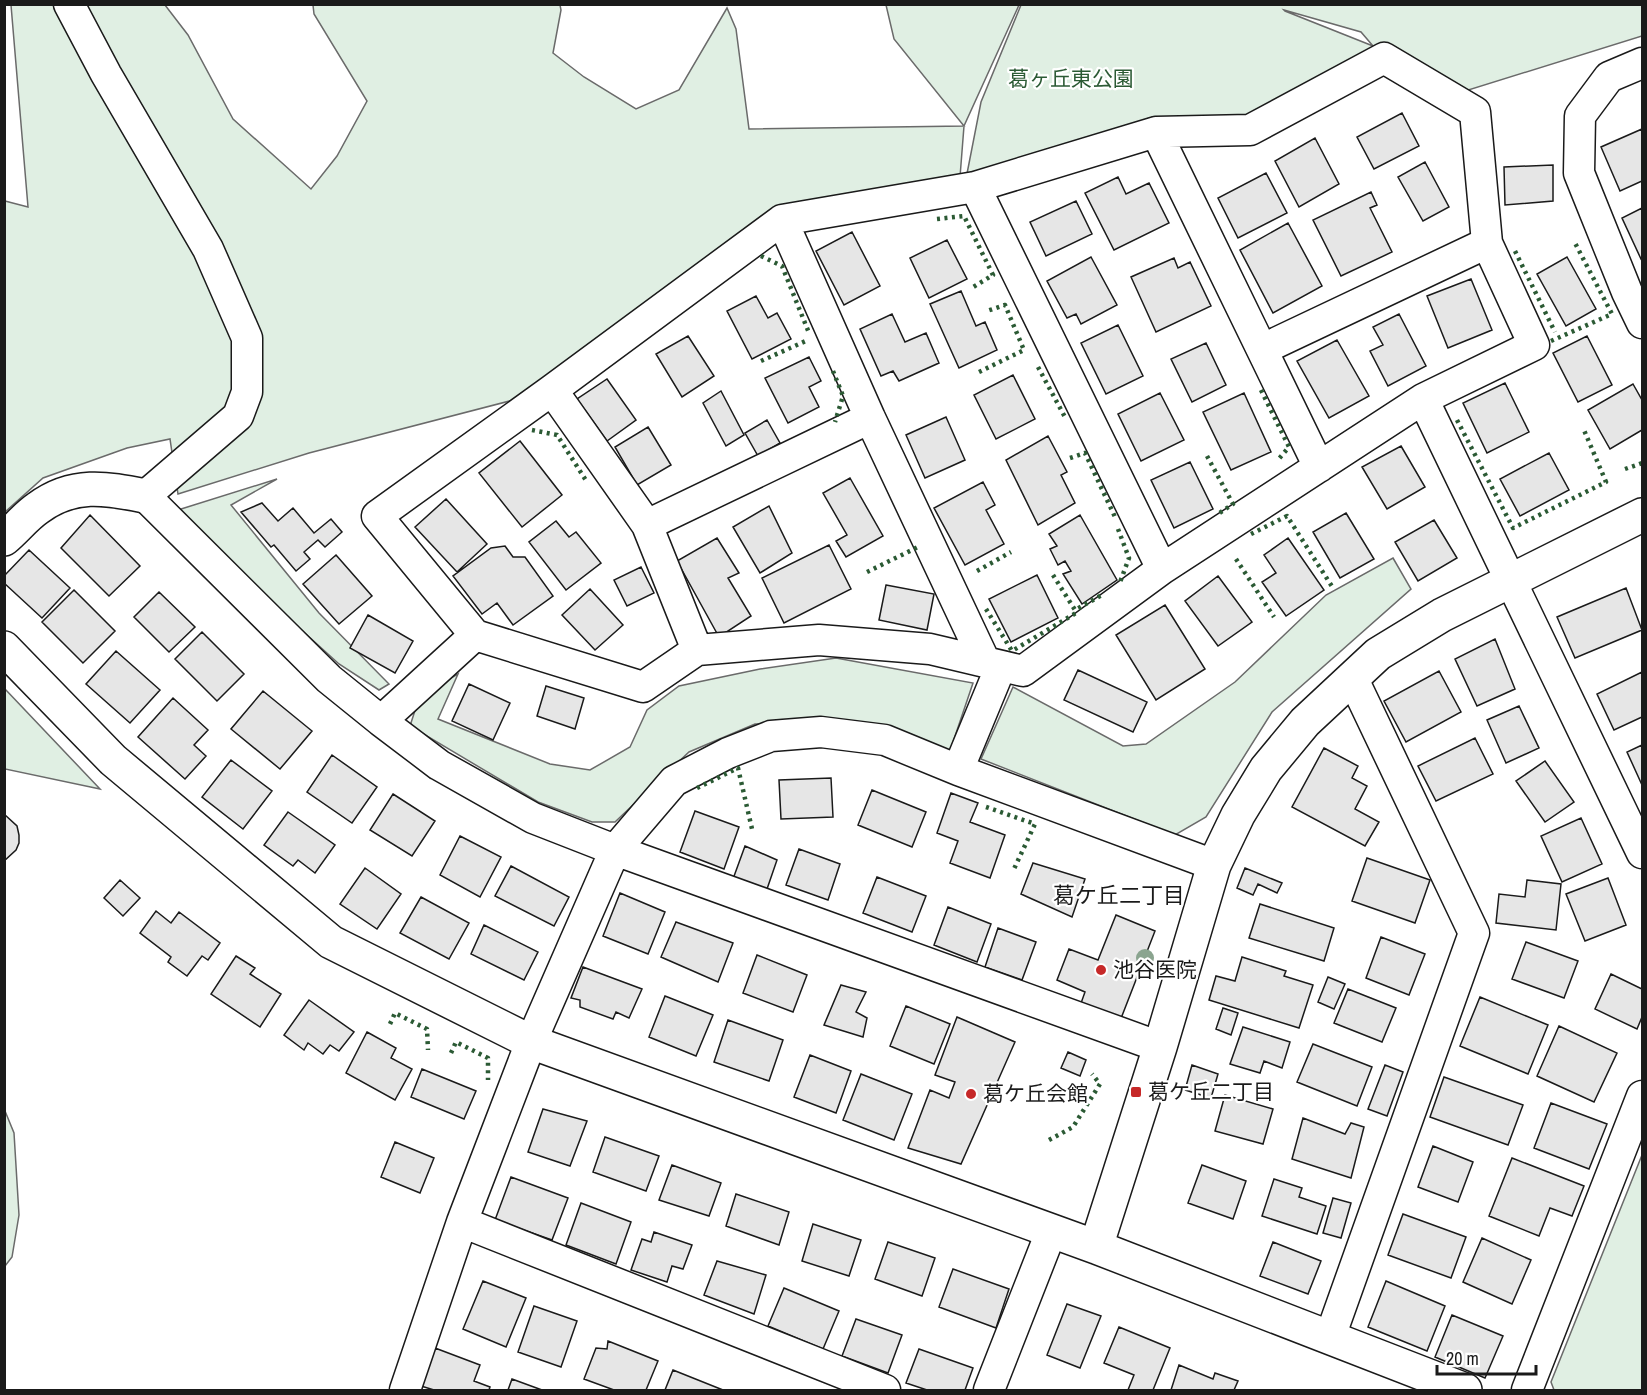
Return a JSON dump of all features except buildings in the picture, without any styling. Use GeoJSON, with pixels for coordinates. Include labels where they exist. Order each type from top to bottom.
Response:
{"type":"FeatureCollection","features":[{"type":"Feature","properties":{"kind":"street"},"geometry":{"type":"LineString","coordinates":[[69,4],[106,74],[208,249],[247,338],[248,392],[238,416],[145,496]]}},
{"type":"Feature","properties":{"kind":"street"},"geometry":{"type":"LineString","coordinates":[[1384,58],[1475,112],[1487,243],[1534,345],[1423,399],[1162,569],[1023,671],[930,649],[819,640],[697,650],[643,687],[475,635],[377,516],[782,220],[975,187],[1156,132],[1250,130],[1384,58]]}},
{"type":"Feature","properties":{"kind":"street"},"geometry":{"type":"LineString","coordinates":[[1642,63],[1609,77],[1580,116],[1579,172],[1635,288],[1642,323]]}},
{"type":"Feature","properties":{"kind":"street"},"geometry":{"type":"LineString","coordinates":[[1156,132],[1319,466]]}},
{"type":"Feature","properties":{"kind":"street"},"geometry":{"type":"LineString","coordinates":[[975,187],[1162,569]]}},
{"type":"Feature","properties":{"kind":"street"},"geometry":{"type":"LineString","coordinates":[[782,220],[870,418],[993,664],[958,770]]}},
{"type":"Feature","properties":{"kind":"street"},"geometry":{"type":"LineString","coordinates":[[1263,349],[1487,243]]}},
{"type":"Feature","properties":{"kind":"street"},"geometry":{"type":"LineString","coordinates":[[552,390],[647,525],[697,650]]}},
{"type":"Feature","properties":{"kind":"street"},"geometry":{"type":"LineString","coordinates":[[1423,399],[1642,854]]}},
{"type":"Feature","properties":{"kind":"street"},"geometry":{"type":"LineString","coordinates":[[647,525],[870,418]]}},
{"type":"Feature","properties":{"kind":"street"},"geometry":{"type":"LineString","coordinates":[[4,539],[39,507],[70,491],[107,488],[145,496],[329,679],[439,765],[533,818],[615,850],[1160,1047]]}},
{"type":"Feature","properties":{"kind":"street"},"geometry":{"type":"LineString","coordinates":[[1096,1247],[1160,1047],[1214,865],[1239,815],[1266,769],[1305,722],[1378,654],[1442,615],[1642,514]]}},
{"type":"Feature","properties":{"kind":"street"},"geometry":{"type":"LineString","coordinates":[[381,721],[475,635]]}},
{"type":"Feature","properties":{"kind":"street"},"geometry":{"type":"LineString","coordinates":[[4,648],[113,760],[331,942],[531,1042],[1096,1247],[1466,1390]]}},
{"type":"Feature","properties":{"kind":"street"},"geometry":{"type":"LineString","coordinates":[[1330,1338],[1474,933],[1352,677]]}},
{"type":"Feature","properties":{"kind":"street"},"geometry":{"type":"LineString","coordinates":[[405,1390],[462,1222],[531,1042],[615,850],[674,781],[728,753],[771,736],[821,732],[885,740],[958,770],[1214,865]]}},
{"type":"Feature","properties":{"kind":"street"},"geometry":{"type":"LineString","coordinates":[[1527,1390],[1642,1096]]}},
{"type":"Feature","properties":{"kind":"street"},"geometry":{"type":"LineString","coordinates":[[462,1222],[885,1390]]}},
{"type":"Feature","properties":{"kind":"street"},"geometry":{"type":"LineString","coordinates":[[989,1390],[1051,1232]]}},
{"type":"Feature","properties":{"kind":"green space"},"geometry":{"type":"Polygon","coordinates":[[[11,5],[165,5],[188,35],[233,119],[311,189],[337,156],[367,101],[314,14],[313,5],[560,5],[553,53],[584,77],[636,109],[679,90],[727,8],[736,29],[749,129],[964,126],[960,177],[770,217],[552,390],[309,453],[178,494],[170,439],[127,448],[43,478],[5,512],[5,201],[28,207],[11,5]]]}},
{"type":"Feature","properties":{"kind":"green space"},"geometry":{"type":"Polygon","coordinates":[[[886,5],[1019,5],[964,126],[894,39],[886,5]]]}},
{"type":"Feature","properties":{"kind":"green space","name":"葛ヶ丘東公園"},"geometry":{"type":"Polygon","coordinates":[[[1021,5],[1642,5],[1642,36],[1462,92],[1374,47],[1250,130],[1118,143],[964,189],[981,102],[1021,5]],[[1284,10],[1373,46],[1361,32],[1284,10]]]}},
{"type":"Feature","properties":{"kind":"green space"},"geometry":{"type":"Polygon","coordinates":[[[277,479],[231,505],[319,613],[389,684],[379,690],[339,664],[189,528],[178,510],[277,479]]]}},
{"type":"Feature","properties":{"kind":"green space"},"geometry":{"type":"Polygon","coordinates":[[[1393,558],[1411,589],[1272,712],[1206,817],[1175,835],[981,759],[1013,687],[1123,746],[1146,744],[1235,682],[1326,595],[1393,558]]]}},
{"type":"Feature","properties":{"kind":"green space"},"geometry":{"type":"Polygon","coordinates":[[[836,658],[973,683],[950,751],[846,721],[755,724],[689,752],[615,822],[592,822],[538,802],[410,726],[420,695],[458,674],[438,719],[550,764],[590,770],[630,747],[647,710],[679,686],[760,669],[836,658]]]}},
{"type":"Feature","properties":{"kind":"green space"},"geometry":{"type":"Polygon","coordinates":[[[5,689],[100,789],[5,769],[5,689]]]}},
{"type":"Feature","properties":{"kind":"green space"},"geometry":{"type":"Polygon","coordinates":[[[5,1111],[14,1133],[19,1215],[12,1257],[5,1266],[5,1111]]]}},
{"type":"Feature","properties":{"kind":"green space"},"geometry":{"type":"Polygon","coordinates":[[[1642,1155],[1642,1390],[1554,1390],[1551,1382],[1642,1155]]]}},
{"type":"Feature","properties":{"kind":"hedge"},"geometry":{"type":"LineString","coordinates":[[937,219],[964,216],[993,275],[970,289]]}},
{"type":"Feature","properties":{"kind":"hedge"},"geometry":{"type":"LineString","coordinates":[[1551,341],[1612,314],[1575,243]]}},
{"type":"Feature","properties":{"kind":"hedge"},"geometry":{"type":"LineString","coordinates":[[1515,251],[1555,332]]}},
{"type":"Feature","properties":{"kind":"hedge"},"geometry":{"type":"LineString","coordinates":[[761,256],[782,266],[809,333]]}},
{"type":"Feature","properties":{"kind":"hedge"},"geometry":{"type":"LineString","coordinates":[[979,372],[1024,350],[1005,305],[987,311]]}},
{"type":"Feature","properties":{"kind":"hedge"},"geometry":{"type":"LineString","coordinates":[[761,361],[808,340]]}},
{"type":"Feature","properties":{"kind":"hedge"},"geometry":{"type":"LineString","coordinates":[[1038,367],[1066,419]]}},
{"type":"Feature","properties":{"kind":"hedge"},"geometry":{"type":"LineString","coordinates":[[833,371],[843,396],[835,422]]}},
{"type":"Feature","properties":{"kind":"hedge"},"geometry":{"type":"LineString","coordinates":[[1261,390],[1289,447],[1277,461]]}},
{"type":"Feature","properties":{"kind":"hedge"},"geometry":{"type":"LineString","coordinates":[[1457,420],[1513,528],[1606,482],[1584,430]]}},
{"type":"Feature","properties":{"kind":"hedge"},"geometry":{"type":"LineString","coordinates":[[532,430],[557,435],[587,482]]}},
{"type":"Feature","properties":{"kind":"hedge"},"geometry":{"type":"LineString","coordinates":[[1070,458],[1085,453],[1115,517]]}},
{"type":"Feature","properties":{"kind":"hedge"},"geometry":{"type":"LineString","coordinates":[[1207,456],[1233,504],[1218,514]]}},
{"type":"Feature","properties":{"kind":"hedge"},"geometry":{"type":"LineString","coordinates":[[1625,469],[1642,463]]}},
{"type":"Feature","properties":{"kind":"hedge"},"geometry":{"type":"LineString","coordinates":[[1251,534],[1287,516],[1333,588]]}},
{"type":"Feature","properties":{"kind":"hedge"},"geometry":{"type":"LineString","coordinates":[[1118,529],[1129,558],[1119,585]]}},
{"type":"Feature","properties":{"kind":"hedge"},"geometry":{"type":"LineString","coordinates":[[867,572],[918,547]]}},
{"type":"Feature","properties":{"kind":"hedge"},"geometry":{"type":"LineString","coordinates":[[977,571],[1011,552]]}},
{"type":"Feature","properties":{"kind":"hedge"},"geometry":{"type":"LineString","coordinates":[[1236,559],[1274,617]]}},
{"type":"Feature","properties":{"kind":"hedge"},"geometry":{"type":"LineString","coordinates":[[1053,575],[1075,610],[1102,595]]}},
{"type":"Feature","properties":{"kind":"hedge"},"geometry":{"type":"LineString","coordinates":[[986,609],[1012,651],[1076,613]]}},
{"type":"Feature","properties":{"kind":"hedge"},"geometry":{"type":"LineString","coordinates":[[697,788],[738,768],[752,829]]}},
{"type":"Feature","properties":{"kind":"hedge"},"geometry":{"type":"LineString","coordinates":[[986,807],[1035,824],[1014,869]]}},
{"type":"Feature","properties":{"kind":"hedge"},"geometry":{"type":"LineString","coordinates":[[390,1024],[395,1013],[427,1029],[428,1050]]}},
{"type":"Feature","properties":{"kind":"hedge"},"geometry":{"type":"LineString","coordinates":[[451,1053],[456,1042],[488,1058],[488,1080]]}},
{"type":"Feature","properties":{"kind":"hedge"},"geometry":{"type":"LineString","coordinates":[[1049,1140],[1073,1127],[1100,1084],[1092,1074]]}},
{"type":"Feature","properties":{"kind":"place","name":"池谷医院"},"geometry":{"type":"Point","coordinates":[1101,970]}},
{"type":"Feature","properties":{"kind":"place","name":"葛ケ丘二丁目"},"geometry":{"type":"Point","coordinates":[1136,1092]}},
{"type":"Feature","properties":{"kind":"place","name":"葛ケ丘会館"},"geometry":{"type":"Point","coordinates":[971,1094]}},
{"type":"Feature","properties":{"kind":"district","name":"葛ケ丘二丁目"},"geometry":{"type":"Point","coordinates":[1119,895]}}]}
